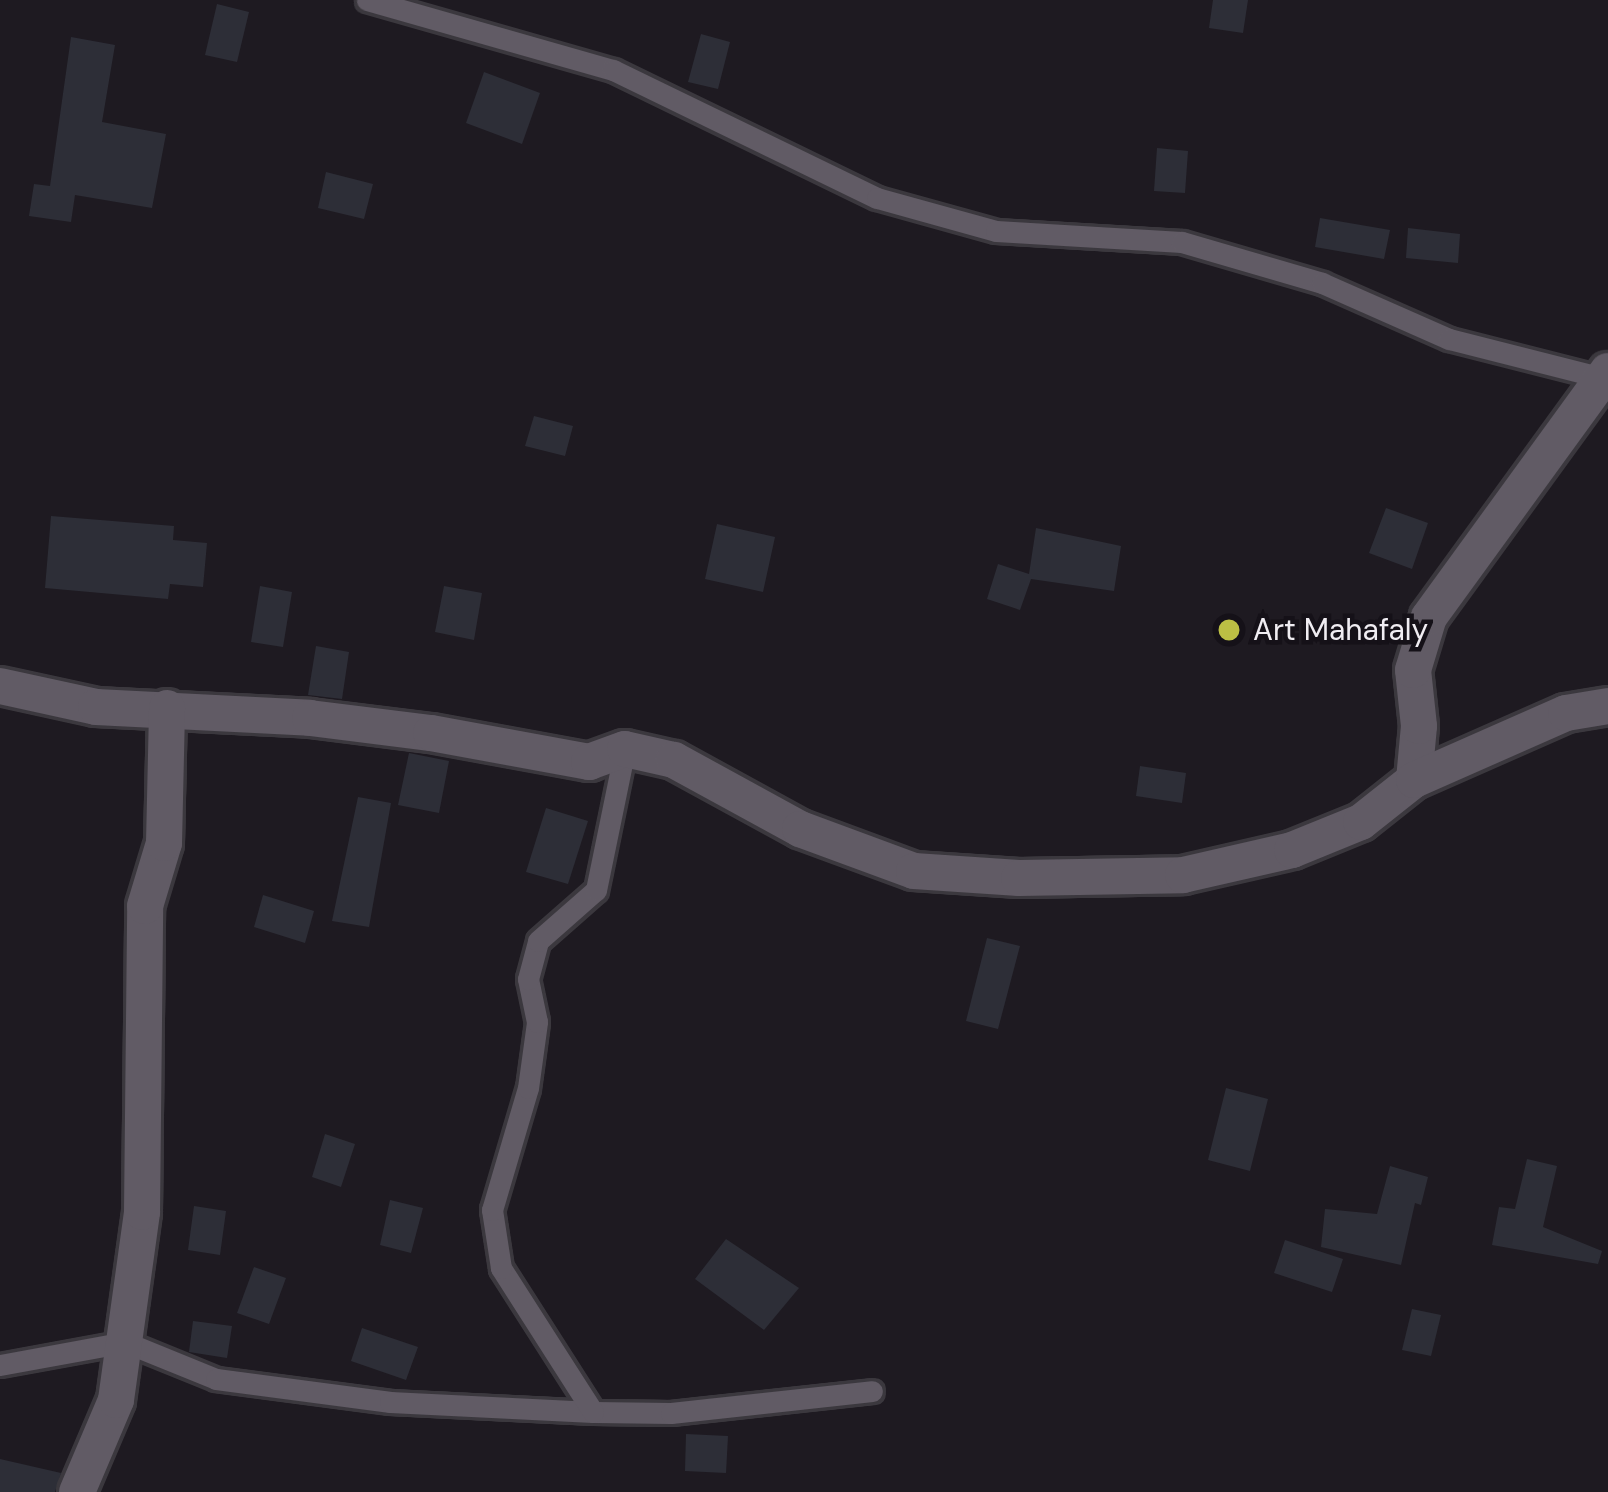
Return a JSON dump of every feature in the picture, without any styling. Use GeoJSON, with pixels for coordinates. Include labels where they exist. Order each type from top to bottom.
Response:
{"type":"FeatureCollection","features":[{"type":"Feature","properties":{"kind":"street"},"geometry":{"type":"LineString","coordinates":[[1414,780],[1419,726],[1413,670],[1429,617],[1606,374]]}},
{"type":"Feature","properties":{"kind":"street"},"geometry":{"type":"LineString","coordinates":[[0,686],[96,707],[167,708],[390,728],[589,762],[625,749],[674,760],[800,829],[914,871],[1018,878],[1183,875],[1292,850],[1361,823],[1414,780],[1566,713],[1608,706]]}},
{"type":"Feature","properties":{"kind":"street"},"geometry":{"type":"LineString","coordinates":[[76,1492],[116,1400],[142,1212],[145,907],[164,842],[167,708]]}},
{"type":"Feature","properties":{"kind":"lane"},"geometry":{"type":"LineString","coordinates":[[367,0],[613,70],[877,198],[996,231],[1182,242],[1322,283],[1449,339],[1606,374]]}},
{"type":"Feature","properties":{"kind":"lane"},"geometry":{"type":"LineString","coordinates":[[593,1412],[501,1268],[492,1210],[529,1088],[537,1022],[528,979],[538,941],[596,890],[625,749]]}},
{"type":"Feature","properties":{"kind":"lane"},"geometry":{"type":"LineString","coordinates":[[0,1365],[124,1342],[216,1379],[390,1402],[593,1412],[671,1413],[872,1391]]}},
{"type":"Feature","properties":{"kind":"building"},"geometry":{"type":"Polygon","coordinates":[[[1213,0],[1248,0],[1243,33],[1209,28],[1213,0]]]}},
{"type":"Feature","properties":{"kind":"building"},"geometry":{"type":"Polygon","coordinates":[[[217,4],[249,12],[237,62],[205,55],[217,4]]]}},
{"type":"Feature","properties":{"kind":"building"},"geometry":{"type":"Polygon","coordinates":[[[701,34],[730,42],[718,89],[688,82],[701,34]]]}},
{"type":"Feature","properties":{"kind":"building"},"geometry":{"type":"Polygon","coordinates":[[[71,37],[115,45],[102,122],[166,134],[152,208],[75,195],[71,222],[29,216],[34,184],[50,186],[71,37]]]}},
{"type":"Feature","properties":{"kind":"building"},"geometry":{"type":"Polygon","coordinates":[[[484,72],[540,93],[522,144],[466,123],[484,72]]]}},
{"type":"Feature","properties":{"kind":"building"},"geometry":{"type":"Polygon","coordinates":[[[1157,148],[1188,151],[1185,193],[1154,191],[1157,148]]]}},
{"type":"Feature","properties":{"kind":"building"},"geometry":{"type":"Polygon","coordinates":[[[326,172],[373,184],[364,219],[318,208],[326,172]]]}},
{"type":"Feature","properties":{"kind":"building"},"geometry":{"type":"Polygon","coordinates":[[[1320,218],[1390,230],[1384,259],[1315,247],[1320,218]]]}},
{"type":"Feature","properties":{"kind":"building"},"geometry":{"type":"Polygon","coordinates":[[[1408,228],[1460,234],[1458,263],[1406,258],[1408,228]]]}},
{"type":"Feature","properties":{"kind":"building"},"geometry":{"type":"Polygon","coordinates":[[[534,416],[573,426],[565,456],[525,446],[534,416]]]}},
{"type":"Feature","properties":{"kind":"building"},"geometry":{"type":"Polygon","coordinates":[[[1386,508],[1428,523],[1412,569],[1369,553],[1386,508]]]}},
{"type":"Feature","properties":{"kind":"building"},"geometry":{"type":"Polygon","coordinates":[[[51,516],[174,526],[173,540],[207,543],[203,587],[170,584],[168,599],[45,588],[51,516]]]}},
{"type":"Feature","properties":{"kind":"building"},"geometry":{"type":"Polygon","coordinates":[[[717,524],[775,537],[763,592],[705,579],[717,524]]]}},
{"type":"Feature","properties":{"kind":"building"},"geometry":{"type":"Polygon","coordinates":[[[1036,528],[1121,546],[1114,591],[1031,579],[1020,610],[987,599],[998,564],[1029,574],[1036,528]]]}},
{"type":"Feature","properties":{"kind":"building"},"geometry":{"type":"Polygon","coordinates":[[[260,586],[292,592],[283,647],[251,642],[260,586]]]}},
{"type":"Feature","properties":{"kind":"building"},"geometry":{"type":"Polygon","coordinates":[[[444,586],[482,593],[474,640],[435,632],[444,586]]]}},
{"type":"Feature","properties":{"kind":"building"},"geometry":{"type":"Polygon","coordinates":[[[316,646],[349,652],[342,699],[308,695],[316,646]]]}},
{"type":"Feature","properties":{"kind":"building"},"geometry":{"type":"Polygon","coordinates":[[[409,753],[449,761],[439,813],[398,805],[409,753]]]}},
{"type":"Feature","properties":{"kind":"building"},"geometry":{"type":"Polygon","coordinates":[[[1140,766],[1186,773],[1182,803],[1136,796],[1140,766]]]}},
{"type":"Feature","properties":{"kind":"building"},"geometry":{"type":"Polygon","coordinates":[[[358,797],[391,803],[369,927],[332,921],[358,797]]]}},
{"type":"Feature","properties":{"kind":"building"},"geometry":{"type":"Polygon","coordinates":[[[546,808],[588,821],[568,884],[526,872],[546,808]]]}},
{"type":"Feature","properties":{"kind":"building"},"geometry":{"type":"Polygon","coordinates":[[[263,895],[314,911],[305,943],[254,927],[263,895]]]}},
{"type":"Feature","properties":{"kind":"building"},"geometry":{"type":"Polygon","coordinates":[[[987,938],[1020,946],[998,1029],[966,1021],[987,938]]]}},
{"type":"Feature","properties":{"kind":"building"},"geometry":{"type":"Polygon","coordinates":[[[1226,1088],[1268,1099],[1250,1171],[1208,1160],[1226,1088]]]}},
{"type":"Feature","properties":{"kind":"building"},"geometry":{"type":"Polygon","coordinates":[[[325,1134],[355,1144],[341,1187],[312,1177],[325,1134]]]}},
{"type":"Feature","properties":{"kind":"building"},"geometry":{"type":"Polygon","coordinates":[[[1527,1159],[1557,1166],[1543,1227],[1602,1251],[1598,1264],[1492,1245],[1499,1207],[1515,1209],[1527,1159]]]}},
{"type":"Feature","properties":{"kind":"building"},"geometry":{"type":"Polygon","coordinates":[[[1390,1166],[1428,1177],[1421,1205],[1415,1203],[1401,1265],[1321,1247],[1325,1209],[1377,1214],[1390,1166]]]}},
{"type":"Feature","properties":{"kind":"building"},"geometry":{"type":"Polygon","coordinates":[[[390,1200],[423,1208],[411,1253],[380,1245],[390,1200]]]}},
{"type":"Feature","properties":{"kind":"building"},"geometry":{"type":"Polygon","coordinates":[[[194,1206],[226,1211],[220,1255],[188,1250],[194,1206]]]}},
{"type":"Feature","properties":{"kind":"building"},"geometry":{"type":"Polygon","coordinates":[[[726,1239],[799,1288],[764,1330],[695,1279],[726,1239]]]}},
{"type":"Feature","properties":{"kind":"building"},"geometry":{"type":"Polygon","coordinates":[[[1285,1240],[1343,1259],[1332,1292],[1274,1273],[1285,1240]]]}},
{"type":"Feature","properties":{"kind":"building"},"geometry":{"type":"Polygon","coordinates":[[[254,1267],[286,1278],[269,1324],[237,1313],[254,1267]]]}},
{"type":"Feature","properties":{"kind":"building"},"geometry":{"type":"Polygon","coordinates":[[[1412,1309],[1441,1315],[1431,1356],[1402,1350],[1412,1309]]]}},
{"type":"Feature","properties":{"kind":"building"},"geometry":{"type":"Polygon","coordinates":[[[193,1321],[232,1326],[227,1358],[189,1352],[193,1321]]]}},
{"type":"Feature","properties":{"kind":"building"},"geometry":{"type":"Polygon","coordinates":[[[362,1328],[418,1347],[406,1380],[351,1361],[362,1328]]]}},
{"type":"Feature","properties":{"kind":"building"},"geometry":{"type":"Polygon","coordinates":[[[686,1434],[728,1436],[726,1473],[685,1471],[686,1434]]]}},
{"type":"Feature","properties":{"kind":"building"},"geometry":{"type":"Polygon","coordinates":[[[0,1459],[61,1473],[55,1492],[0,1492],[0,1459]]]}},
{"type":"Feature","properties":{"kind":"place","name":"Art Mahafaly"},"geometry":{"type":"Point","coordinates":[1229,630]}}]}
